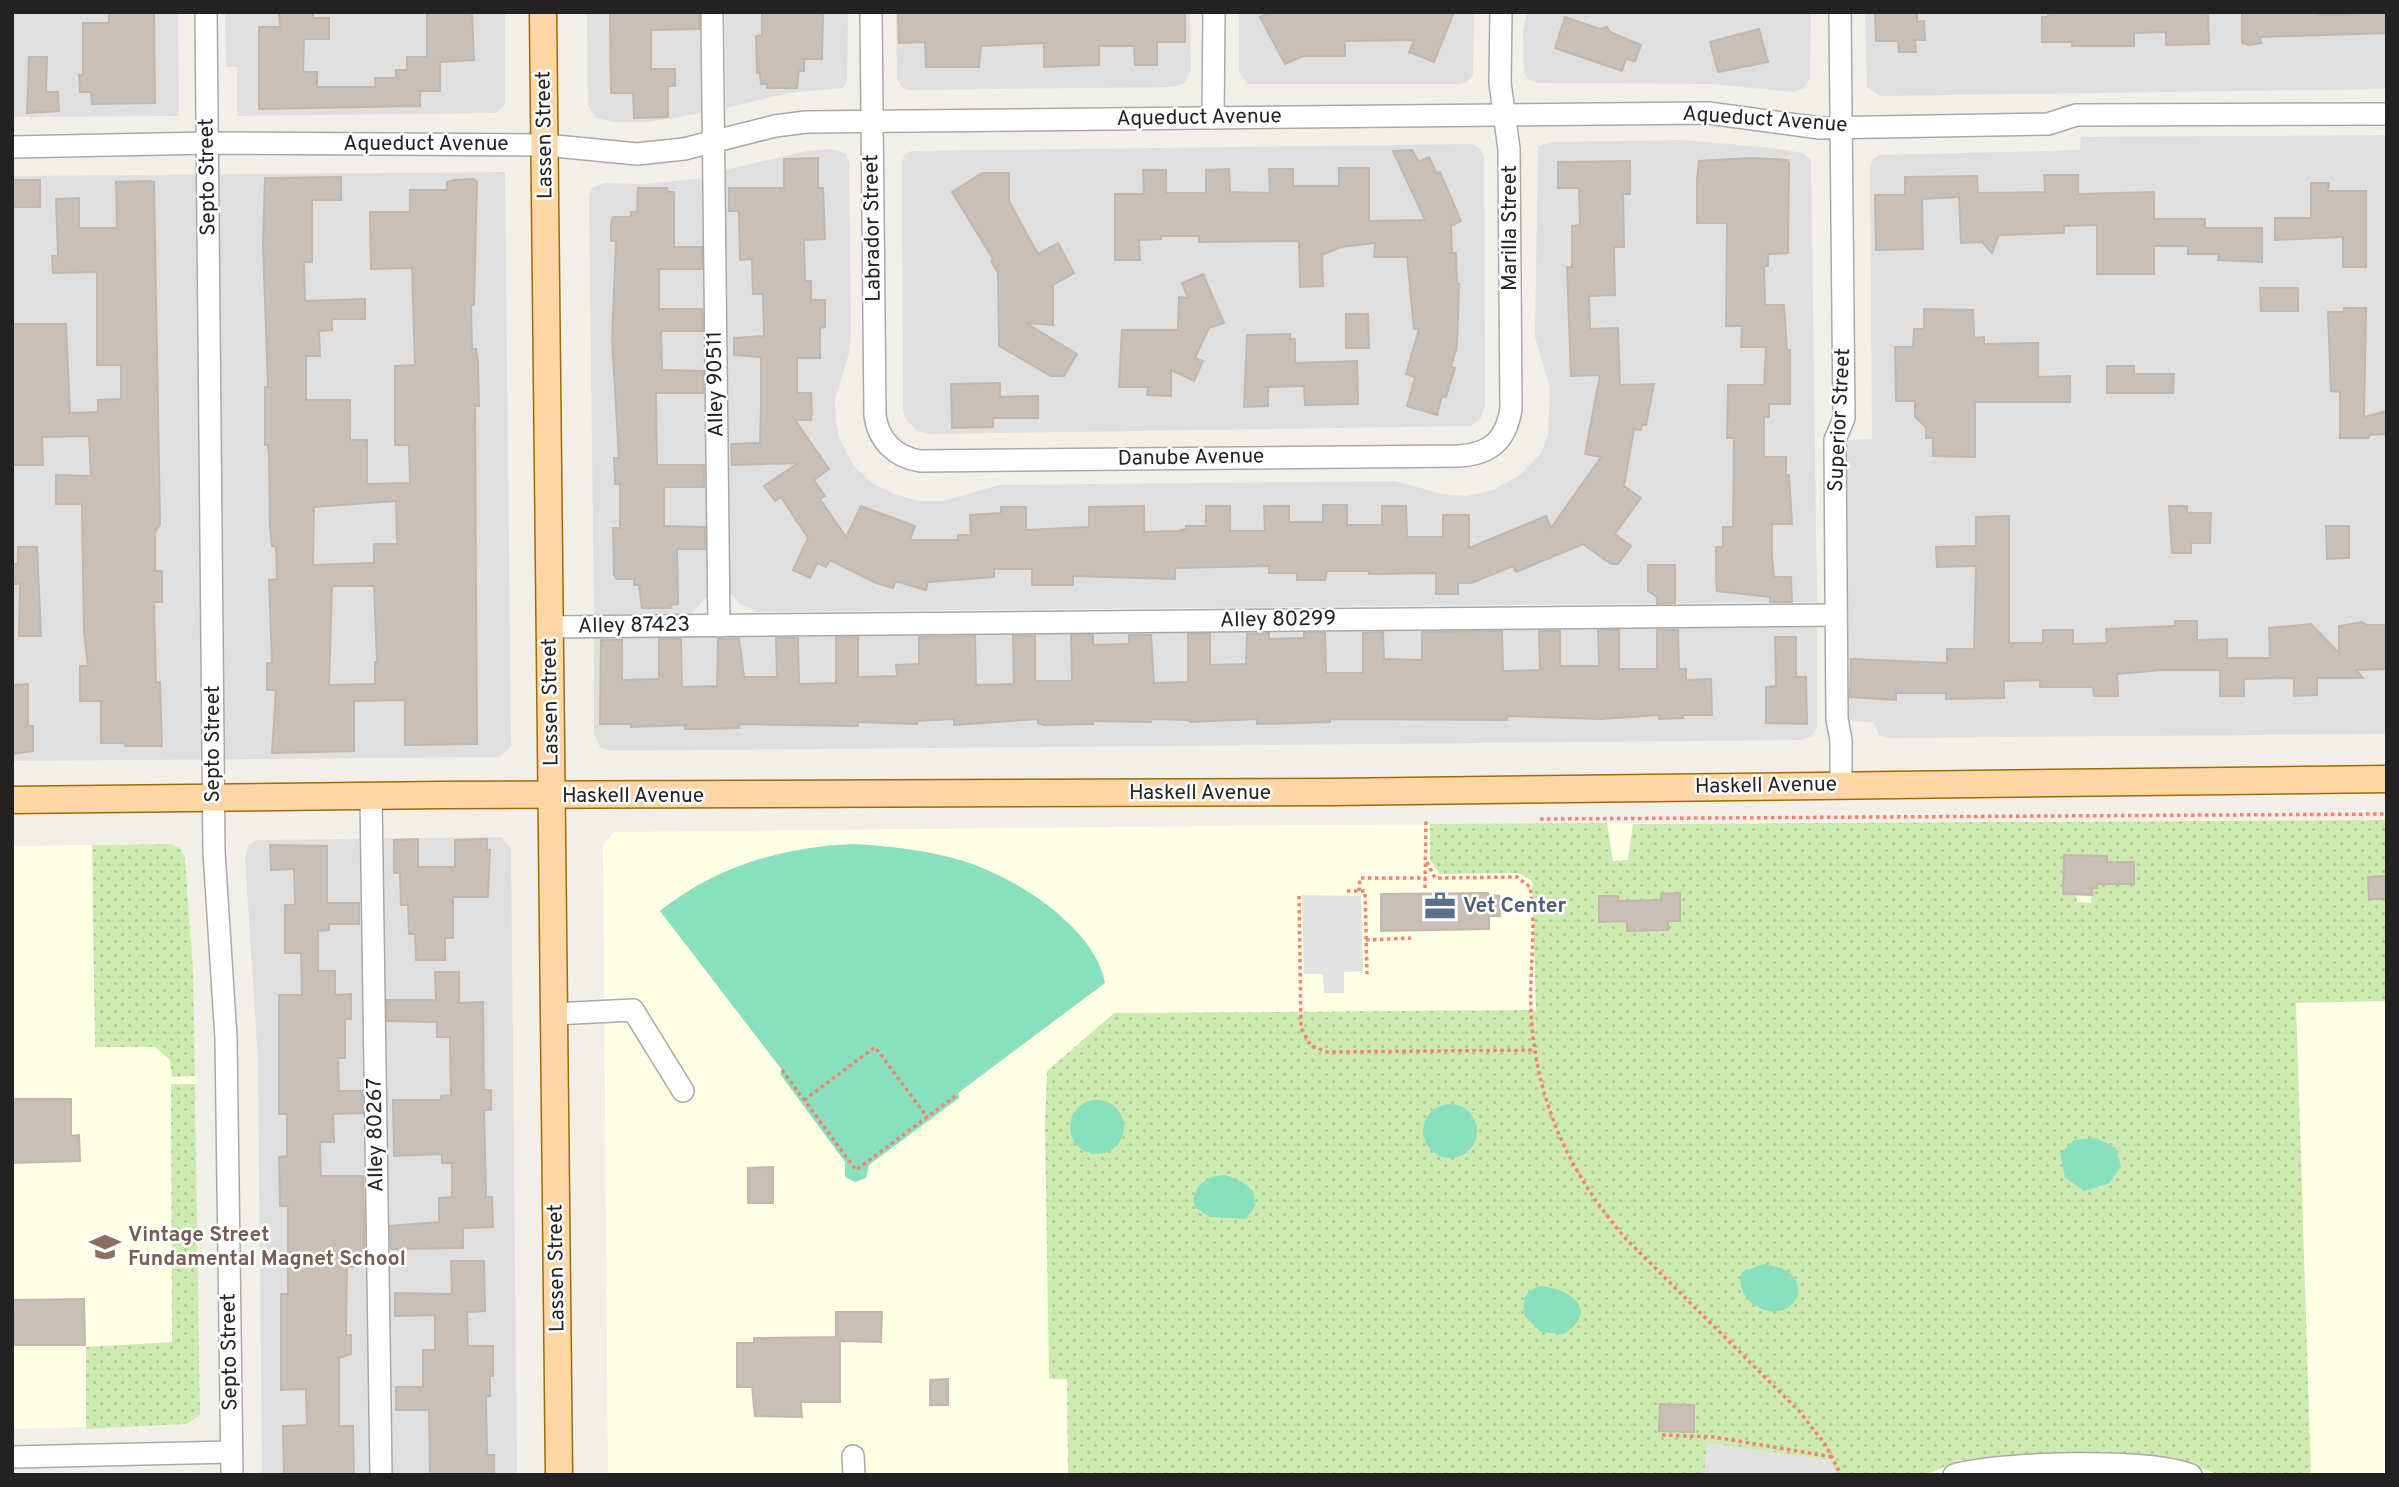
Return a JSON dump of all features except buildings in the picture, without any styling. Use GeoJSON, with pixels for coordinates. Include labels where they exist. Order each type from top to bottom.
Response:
{"type":"FeatureCollection","features":[{"type":"Feature","properties":{"kind":"main road","name":"Lassen Street"},"geometry":{"type":"LineString","coordinates":[[543,12],[559,1475]]}},
{"type":"Feature","properties":{"kind":"main road","name":"Haskell Avenue"},"geometry":{"type":"LineString","coordinates":[[12,800],[1331,792],[2387,779]]}},
{"type":"Feature","properties":{"kind":"street","name":"Septo Street"},"geometry":{"type":"LineString","coordinates":[[206,12],[214,852],[226,1038],[232,1475]]}},
{"type":"Feature","properties":{"kind":"street","name":"Alley 90511"},"geometry":{"type":"LineString","coordinates":[[712,12],[719,626]]}},
{"type":"Feature","properties":{"kind":"street","name":"Labrador Street"},"geometry":{"type":"LineString","coordinates":[[871,12],[875,415],[885,442]]}},
{"type":"Feature","properties":{"kind":"street"},"geometry":{"type":"LineString","coordinates":[[1213,118],[1214,12]]}},
{"type":"Feature","properties":{"kind":"street","name":"Marilla Street"},"geometry":{"type":"LineString","coordinates":[[1499,442],[1511,409],[1509,149],[1500,83],[1500,12]]}},
{"type":"Feature","properties":{"kind":"street","name":"Superior Street"},"geometry":{"type":"LineString","coordinates":[[1840,12],[1844,418],[1835,440],[1841,785]]}},
{"type":"Feature","properties":{"kind":"street","name":"Aqueduct Avenue"},"geometry":{"type":"LineString","coordinates":[[12,147],[208,143],[545,145],[637,155],[713,143],[775,126],[806,122],[1708,113],[1820,128],[2048,124],[2076,115],[2387,114]]}},
{"type":"Feature","properties":{"kind":"street","name":"Danube Avenue"},"geometry":{"type":"LineString","coordinates":[[885,442],[891,450],[908,459],[934,461],[1459,456],[1478,453],[1499,442]]}},
{"type":"Feature","properties":{"kind":"street","name":"Alley 80299"},"geometry":{"type":"LineString","coordinates":[[719,626],[1836,615]]}},
{"type":"Feature","properties":{"kind":"street","name":"Alley 87423"},"geometry":{"type":"LineString","coordinates":[[550,627],[719,626]]}},
{"type":"Feature","properties":{"kind":"street","name":"Alley 80267"},"geometry":{"type":"LineString","coordinates":[[371,796],[381,1475]]}},
{"type":"Feature","properties":{"kind":"street"},"geometry":{"type":"LineString","coordinates":[[554,1014],[633,1010],[683,1091]]}},
{"type":"Feature","properties":{"kind":"street"},"geometry":{"type":"LineString","coordinates":[[12,1457],[231,1452]]}},
{"type":"Feature","properties":{"kind":"street"},"geometry":{"type":"LineString","coordinates":[[1954,1475],[1996,1468],[2069,1465],[2146,1466],[2191,1475]]}},
{"type":"Feature","properties":{"kind":"path"},"geometry":{"type":"LineString","coordinates":[[1540,819],[2387,814]]}},
{"type":"Feature","properties":{"kind":"path"},"geometry":{"type":"LineString","coordinates":[[1425,888],[1426,820]]}},
{"type":"Feature","properties":{"kind":"path"},"geometry":{"type":"LineString","coordinates":[[1427,862],[1435,878],[1517,877],[1530,887],[1531,1010],[1535,1051],[1550,1118],[1562,1146],[1601,1210],[1627,1240],[1799,1410],[1833,1457],[1841,1475]]}},
{"type":"Feature","properties":{"kind":"path"},"geometry":{"type":"LineString","coordinates":[[1359,891],[1360,878],[1426,878]]}},
{"type":"Feature","properties":{"kind":"path"},"geometry":{"type":"LineString","coordinates":[[1347,891],[1365,891],[1367,974]]}},
{"type":"Feature","properties":{"kind":"path"},"geometry":{"type":"LineString","coordinates":[[1299,896],[1301,1028],[1311,1046],[1327,1052],[1535,1051]]}},
{"type":"Feature","properties":{"kind":"path"},"geometry":{"type":"LineString","coordinates":[[1366,940],[1411,938]]}},
{"type":"Feature","properties":{"kind":"path"},"geometry":{"type":"LineString","coordinates":[[804,1100],[875,1047],[927,1117]]}},
{"type":"Feature","properties":{"kind":"path"},"geometry":{"type":"LineString","coordinates":[[782,1070],[856,1170],[958,1094]]}},
{"type":"Feature","properties":{"kind":"path"},"geometry":{"type":"LineString","coordinates":[[1661,1436],[1714,1437],[1833,1457]]}},
{"type":"Feature","properties":{"kind":"shaded area"},"geometry":{"type":"Polygon","coordinates":[[[12,12],[178,12],[179,116],[12,117],[12,12]]]}},
{"type":"Feature","properties":{"kind":"shaded area"},"geometry":{"type":"Polygon","coordinates":[[[225,12],[505,12],[505,105],[496,113],[237,116],[237,67],[226,67],[225,12]]]}},
{"type":"Feature","properties":{"kind":"shaded area"},"geometry":{"type":"Polygon","coordinates":[[[587,12],[704,12],[704,113],[648,122],[614,122],[596,118],[588,105],[587,12]]]}},
{"type":"Feature","properties":{"kind":"shaded area"},"geometry":{"type":"Polygon","coordinates":[[[725,12],[848,12],[847,82],[842,88],[789,93],[726,108],[725,12]]]}},
{"type":"Feature","properties":{"kind":"shaded area"},"geometry":{"type":"Polygon","coordinates":[[[896,12],[1190,12],[1191,70],[1185,83],[1173,87],[909,90],[902,87],[897,79],[896,12]]]}},
{"type":"Feature","properties":{"kind":"shaded area"},"geometry":{"type":"Polygon","coordinates":[[[1239,12],[1474,12],[1473,75],[1467,82],[1460,84],[1247,84],[1239,72],[1239,12]]]}},
{"type":"Feature","properties":{"kind":"shaded area"},"geometry":{"type":"Polygon","coordinates":[[[1527,12],[1811,12],[1810,79],[1803,89],[1792,92],[1712,84],[1537,83],[1529,80],[1524,73],[1523,29],[1527,12]]]}},
{"type":"Feature","properties":{"kind":"shaded area"},"geometry":{"type":"Polygon","coordinates":[[[1865,12],[2387,12],[2387,89],[1880,96],[1867,87],[1865,12]]]}},
{"type":"Feature","properties":{"kind":"shaded area"},"geometry":{"type":"Polygon","coordinates":[[[2387,135],[2387,734],[1888,738],[1879,735],[1874,723],[1847,720],[1843,440],[1872,439],[1870,167],[1873,159],[1880,155],[2080,150],[2081,137],[2387,135]]]}},
{"type":"Feature","properties":{"kind":"shaded area"},"geometry":{"type":"Polygon","coordinates":[[[1683,140],[1774,148],[1803,153],[1811,160],[1817,602],[759,612],[740,604],[730,593],[726,170],[806,151],[832,149],[846,154],[849,163],[851,334],[849,353],[835,400],[836,422],[840,440],[854,466],[872,483],[897,495],[919,501],[943,501],[999,485],[1395,481],[1442,494],[1467,496],[1493,490],[1520,475],[1541,453],[1548,435],[1550,388],[1535,337],[1538,147],[1550,142],[1683,140]]]}},
{"type":"Feature","properties":{"kind":"shaded area"},"geometry":{"type":"Polygon","coordinates":[[[1473,144],[1481,149],[1484,157],[1485,405],[1481,419],[1471,426],[928,434],[917,431],[906,419],[903,410],[902,164],[904,156],[911,151],[1473,144]]]}},
{"type":"Feature","properties":{"kind":"shaded area"},"geometry":{"type":"Polygon","coordinates":[[[505,172],[511,746],[500,757],[12,761],[12,176],[505,172]]]}},
{"type":"Feature","properties":{"kind":"shaded area"},"geometry":{"type":"Polygon","coordinates":[[[706,178],[710,593],[691,614],[594,614],[589,196],[592,188],[604,183],[645,184],[706,178]]]}},
{"type":"Feature","properties":{"kind":"shaded area"},"geometry":{"type":"Polygon","coordinates":[[[1817,626],[1817,728],[1811,737],[1800,740],[610,751],[600,747],[594,734],[594,637],[1817,626]]]}},
{"type":"Feature","properties":{"kind":"shaded area"},"geometry":{"type":"Polygon","coordinates":[[[2387,820],[2387,1475],[608,1475],[603,845],[614,832],[1318,825],[2387,820]]]}},
{"type":"Feature","properties":{"kind":"shaded area"},"geometry":{"type":"Polygon","coordinates":[[[501,837],[511,849],[517,1475],[262,1475],[258,1061],[245,857],[249,845],[257,840],[501,837]]]}},
{"type":"Feature","properties":{"kind":"shaded area","name":"Vintage Street Fundamental Magnet School"},"geometry":{"type":"Polygon","coordinates":[[[170,844],[180,847],[185,858],[193,969],[200,1415],[187,1424],[12,1429],[12,846],[170,844]]]}},
{"type":"Feature","properties":{"kind":"shaded area"},"geometry":{"type":"Polygon","coordinates":[[[1302,895],[1361,896],[1363,971],[1344,972],[1344,993],[1324,993],[1323,974],[1304,974],[1302,895]]]}},
{"type":"Feature","properties":{"kind":"shaded area"},"geometry":{"type":"Polygon","coordinates":[[[1707,1443],[1830,1460],[1838,1474],[1704,1475],[1707,1443]]]}},
{"type":"Feature","properties":{"kind":"green space"},"geometry":{"type":"Polygon","coordinates":[[[2387,820],[2387,876],[2368,877],[2369,899],[2385,899],[2387,1001],[2296,1003],[2311,1475],[2219,1475],[2177,1458],[2074,1453],[1961,1460],[1925,1475],[1068,1475],[1067,1379],[1049,1379],[1045,1126],[1047,1071],[1114,1013],[1536,1010],[1532,881],[1518,873],[1440,874],[1430,860],[1430,824],[1607,823],[1613,861],[1628,860],[1633,824],[2387,820]],[[2064,855],[2063,894],[2076,894],[2077,902],[2091,903],[2092,888],[2097,888],[2097,884],[2134,884],[2134,862],[2107,862],[2106,856],[2064,855]],[[1680,893],[1661,894],[1661,900],[1618,901],[1617,896],[1599,896],[1600,921],[1627,921],[1627,930],[1668,930],[1668,921],[1680,920],[1680,893]]]}},
{"type":"Feature","properties":{"kind":"green space"},"geometry":{"type":"Polygon","coordinates":[[[170,844],[180,847],[185,858],[193,969],[195,1076],[172,1077],[170,1060],[155,1047],[95,1047],[92,845],[170,844]]]}},
{"type":"Feature","properties":{"kind":"green space"},"geometry":{"type":"Polygon","coordinates":[[[853,844],[893,847],[960,860],[981,867],[1026,890],[1068,923],[1085,942],[1098,962],[1105,983],[958,1093],[959,1098],[869,1165],[866,1178],[855,1182],[845,1177],[845,1162],[780,1074],[782,1070],[660,911],[704,882],[751,862],[801,849],[853,844]]]}},
{"type":"Feature","properties":{"kind":"green space"},"geometry":{"type":"Polygon","coordinates":[[[171,1084],[195,1084],[200,1415],[187,1424],[86,1429],[86,1347],[172,1342],[171,1084]]]}},
{"type":"Feature","properties":{"kind":"green space"},"geometry":{"type":"Polygon","coordinates":[[[1097,1100],[1116,1108],[1124,1127],[1116,1146],[1097,1154],[1078,1146],[1070,1127],[1078,1108],[1097,1100]]]}},
{"type":"Feature","properties":{"kind":"green space"},"geometry":{"type":"Polygon","coordinates":[[[1450,1104],[1469,1112],[1477,1131],[1469,1150],[1450,1158],[1431,1150],[1423,1131],[1431,1112],[1450,1104]]]}},
{"type":"Feature","properties":{"kind":"green space"},"geometry":{"type":"Polygon","coordinates":[[[2096,1138],[2116,1148],[2121,1167],[2109,1183],[2084,1191],[2065,1177],[2060,1154],[2074,1140],[2096,1138]]]}},
{"type":"Feature","properties":{"kind":"green space"},"geometry":{"type":"Polygon","coordinates":[[[1225,1175],[1242,1182],[1253,1191],[1255,1206],[1246,1219],[1210,1217],[1195,1207],[1195,1194],[1201,1184],[1212,1177],[1225,1175]]]}},
{"type":"Feature","properties":{"kind":"green space"},"geometry":{"type":"Polygon","coordinates":[[[1764,1264],[1789,1272],[1796,1281],[1798,1295],[1791,1306],[1781,1311],[1760,1308],[1750,1302],[1743,1293],[1740,1283],[1742,1272],[1764,1264]]]}},
{"type":"Feature","properties":{"kind":"green space"},"geometry":{"type":"Polygon","coordinates":[[[1540,1286],[1562,1291],[1577,1302],[1580,1317],[1563,1334],[1541,1332],[1525,1316],[1525,1297],[1540,1286]]]}},
{"type":"Feature","properties":{"kind":"place","name":"Vet Center"},"geometry":{"type":"Point","coordinates":[1440,906]}},
{"type":"Feature","properties":{"kind":"place","name":"Vintage Street Fundamental Magnet School"},"geometry":{"type":"Point","coordinates":[105,1247]}}]}
